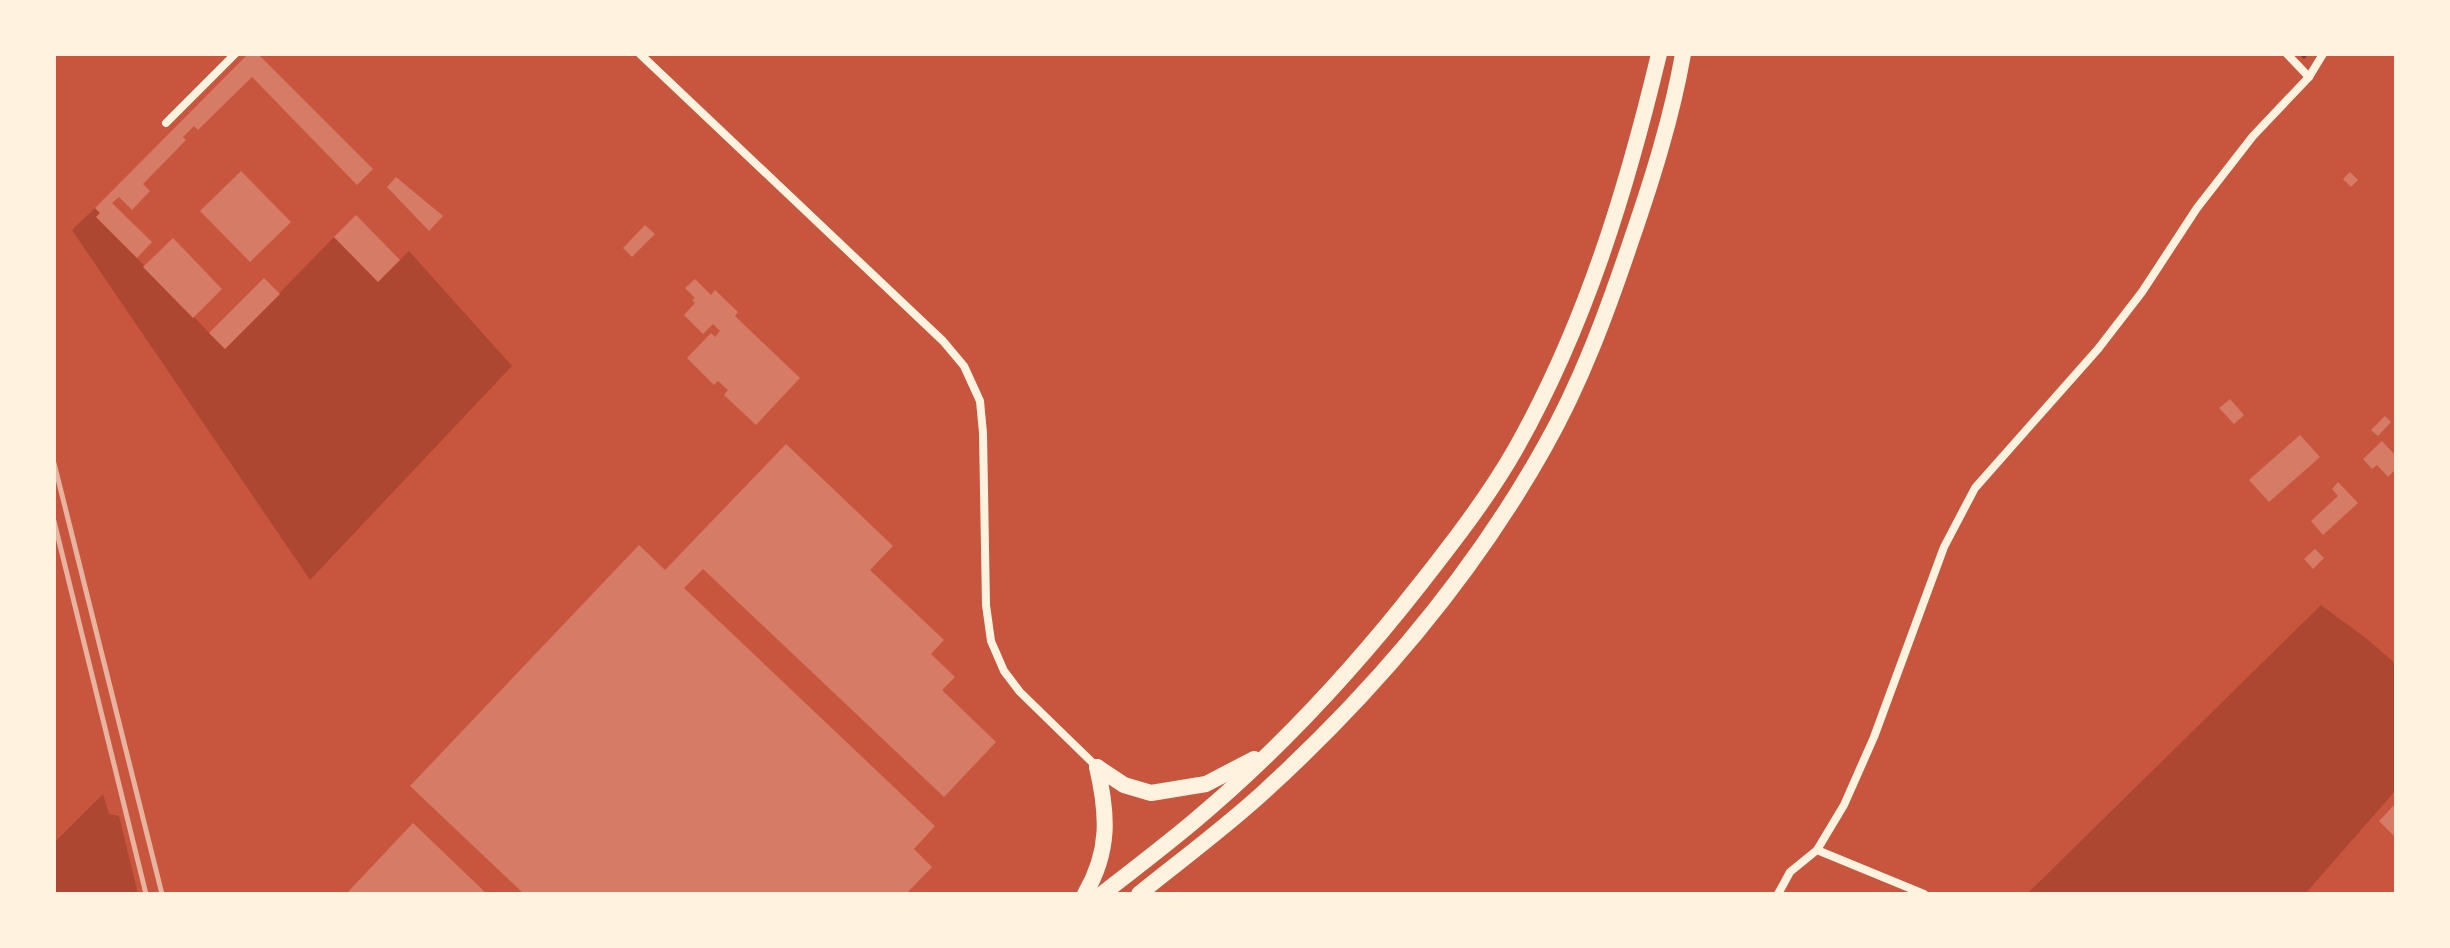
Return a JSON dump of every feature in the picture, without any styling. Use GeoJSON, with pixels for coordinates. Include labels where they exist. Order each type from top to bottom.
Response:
{"type":"FeatureCollection","features":[{"type":"Feature","properties":{"kind":"highway"},"geometry":{"type":"LineString","coordinates":[[1102,894],[1192,823],[1315,706],[1388,625],[1471,516],[1514,452],[1577,321],[1605,250],[1659,54]]}},
{"type":"Feature","properties":{"kind":"highway"},"geometry":{"type":"LineString","coordinates":[[1139,894],[1263,793],[1344,713],[1437,606],[1517,493],[1569,400],[1615,289],[1660,146],[1683,54]]}},
{"type":"Feature","properties":{"kind":"highway"},"geometry":{"type":"LineString","coordinates":[[1097,767],[1124,785],[1151,793],[1206,784],[1271,750]]}},
{"type":"Feature","properties":{"kind":"highway"},"geometry":{"type":"LineString","coordinates":[[1085,894],[1095,876],[1106,835],[1106,803],[1097,767]]}},
{"type":"Feature","properties":{"kind":"street"},"geometry":{"type":"LineString","coordinates":[[166,123],[235,54]]}},
{"type":"Feature","properties":{"kind":"street"},"geometry":{"type":"LineString","coordinates":[[640,54],[943,341],[964,366],[980,401],[986,605],[991,641],[1004,671],[1020,692],[1097,767]]}},
{"type":"Feature","properties":{"kind":"street"},"geometry":{"type":"LineString","coordinates":[[2287,54],[2309,77]]}},
{"type":"Feature","properties":{"kind":"street"},"geometry":{"type":"LineString","coordinates":[[1778,894],[1790,872],[1817,850],[1844,805],[1874,737],[1944,547],[1975,488],[2098,349],[2142,292],[2197,208],[2244,148],[2309,77],[2323,54]]}},
{"type":"Feature","properties":{"kind":"street"},"geometry":{"type":"LineString","coordinates":[[1817,850],[1924,894]]}},
{"type":"Feature","properties":{"kind":"shaded area"},"geometry":{"type":"Polygon","coordinates":[[[95,208],[100,213],[97,217],[225,349],[334,237],[378,281],[409,251],[512,366],[310,580],[72,230],[95,208]]]}},
{"type":"Feature","properties":{"kind":"shaded area"},"geometry":{"type":"Polygon","coordinates":[[[2321,605],[2396,664],[2396,790],[2305,894],[2027,894],[2321,605]]]}},
{"type":"Feature","properties":{"kind":"shaded area"},"geometry":{"type":"Polygon","coordinates":[[[103,794],[109,814],[119,816],[138,894],[54,894],[54,843],[103,794]]]}},
{"type":"Feature","properties":{"kind":"building"},"geometry":{"type":"Polygon","coordinates":[[[248,54],[258,54],[373,169],[357,185],[252,77],[198,130],[194,126],[183,137],[186,140],[143,184],[150,191],[132,210],[119,197],[112,203],[152,242],[137,258],[96,217],[100,213],[95,208],[248,54]]]}},
{"type":"Feature","properties":{"kind":"building"},"geometry":{"type":"Polygon","coordinates":[[[241,171],[291,222],[250,262],[200,211],[241,171]]]}},
{"type":"Feature","properties":{"kind":"building"},"geometry":{"type":"Polygon","coordinates":[[[2350,172],[2358,180],[2351,187],[2343,179],[2350,172]]]}},
{"type":"Feature","properties":{"kind":"building"},"geometry":{"type":"Polygon","coordinates":[[[396,177],[443,216],[429,231],[387,187],[396,177]]]}},
{"type":"Feature","properties":{"kind":"building"},"geometry":{"type":"Polygon","coordinates":[[[356,215],[400,260],[378,282],[334,237],[356,215]]]}},
{"type":"Feature","properties":{"kind":"building"},"geometry":{"type":"Polygon","coordinates":[[[645,225],[655,234],[632,257],[623,248],[645,225]]]}},
{"type":"Feature","properties":{"kind":"building"},"geometry":{"type":"Polygon","coordinates":[[[173,238],[222,289],[193,318],[143,267],[173,238]]]}},
{"type":"Feature","properties":{"kind":"building"},"geometry":{"type":"Polygon","coordinates":[[[264,278],[280,294],[225,349],[209,333],[264,278]]]}},
{"type":"Feature","properties":{"kind":"building"},"geometry":{"type":"Polygon","coordinates":[[[695,279],[711,295],[715,290],[738,312],[735,316],[800,378],[756,425],[724,395],[728,390],[718,381],[714,385],[687,358],[711,333],[715,337],[720,331],[713,324],[703,334],[684,315],[695,303],[692,300],[695,298],[685,288],[695,279]]]}},
{"type":"Feature","properties":{"kind":"building"},"geometry":{"type":"Polygon","coordinates":[[[2230,399],[2244,415],[2234,424],[2219,408],[2230,399]]]}},
{"type":"Feature","properties":{"kind":"building"},"geometry":{"type":"Polygon","coordinates":[[[2385,416],[2391,422],[2378,436],[2371,430],[2385,416]]]}},
{"type":"Feature","properties":{"kind":"building"},"geometry":{"type":"Polygon","coordinates":[[[2300,435],[2320,457],[2269,502],[2249,480],[2300,435]]]}},
{"type":"Feature","properties":{"kind":"building"},"geometry":{"type":"Polygon","coordinates":[[[2382,441],[2396,456],[2396,469],[2388,477],[2377,465],[2372,469],[2363,459],[2382,441]]]}},
{"type":"Feature","properties":{"kind":"building"},"geometry":{"type":"Polygon","coordinates":[[[786,444],[893,546],[870,570],[944,640],[931,654],[955,677],[942,690],[996,742],[944,797],[703,569],[684,588],[935,826],[914,849],[932,867],[906,894],[524,894],[410,786],[639,545],[665,570],[786,444]]]}},
{"type":"Feature","properties":{"kind":"building"},"geometry":{"type":"Polygon","coordinates":[[[2338,482],[2358,503],[2323,535],[2311,521],[2338,496],[2332,489],[2338,482]]]}},
{"type":"Feature","properties":{"kind":"building"},"geometry":{"type":"Polygon","coordinates":[[[2315,549],[2324,558],[2313,569],[2304,559],[2315,549]]]}},
{"type":"Feature","properties":{"kind":"building"},"geometry":{"type":"Polygon","coordinates":[[[2396,803],[2396,838],[2379,821],[2396,803]]]}},
{"type":"Feature","properties":{"kind":"building"},"geometry":{"type":"Polygon","coordinates":[[[413,823],[487,894],[346,894],[413,823]]]}},
{"type":"Feature","properties":{"kind":"railway"},"geometry":{"type":"LineString","coordinates":[[54,463],[162,894]]}},
{"type":"Feature","properties":{"kind":"railway"},"geometry":{"type":"LineString","coordinates":[[54,521],[146,894]]}}]}
